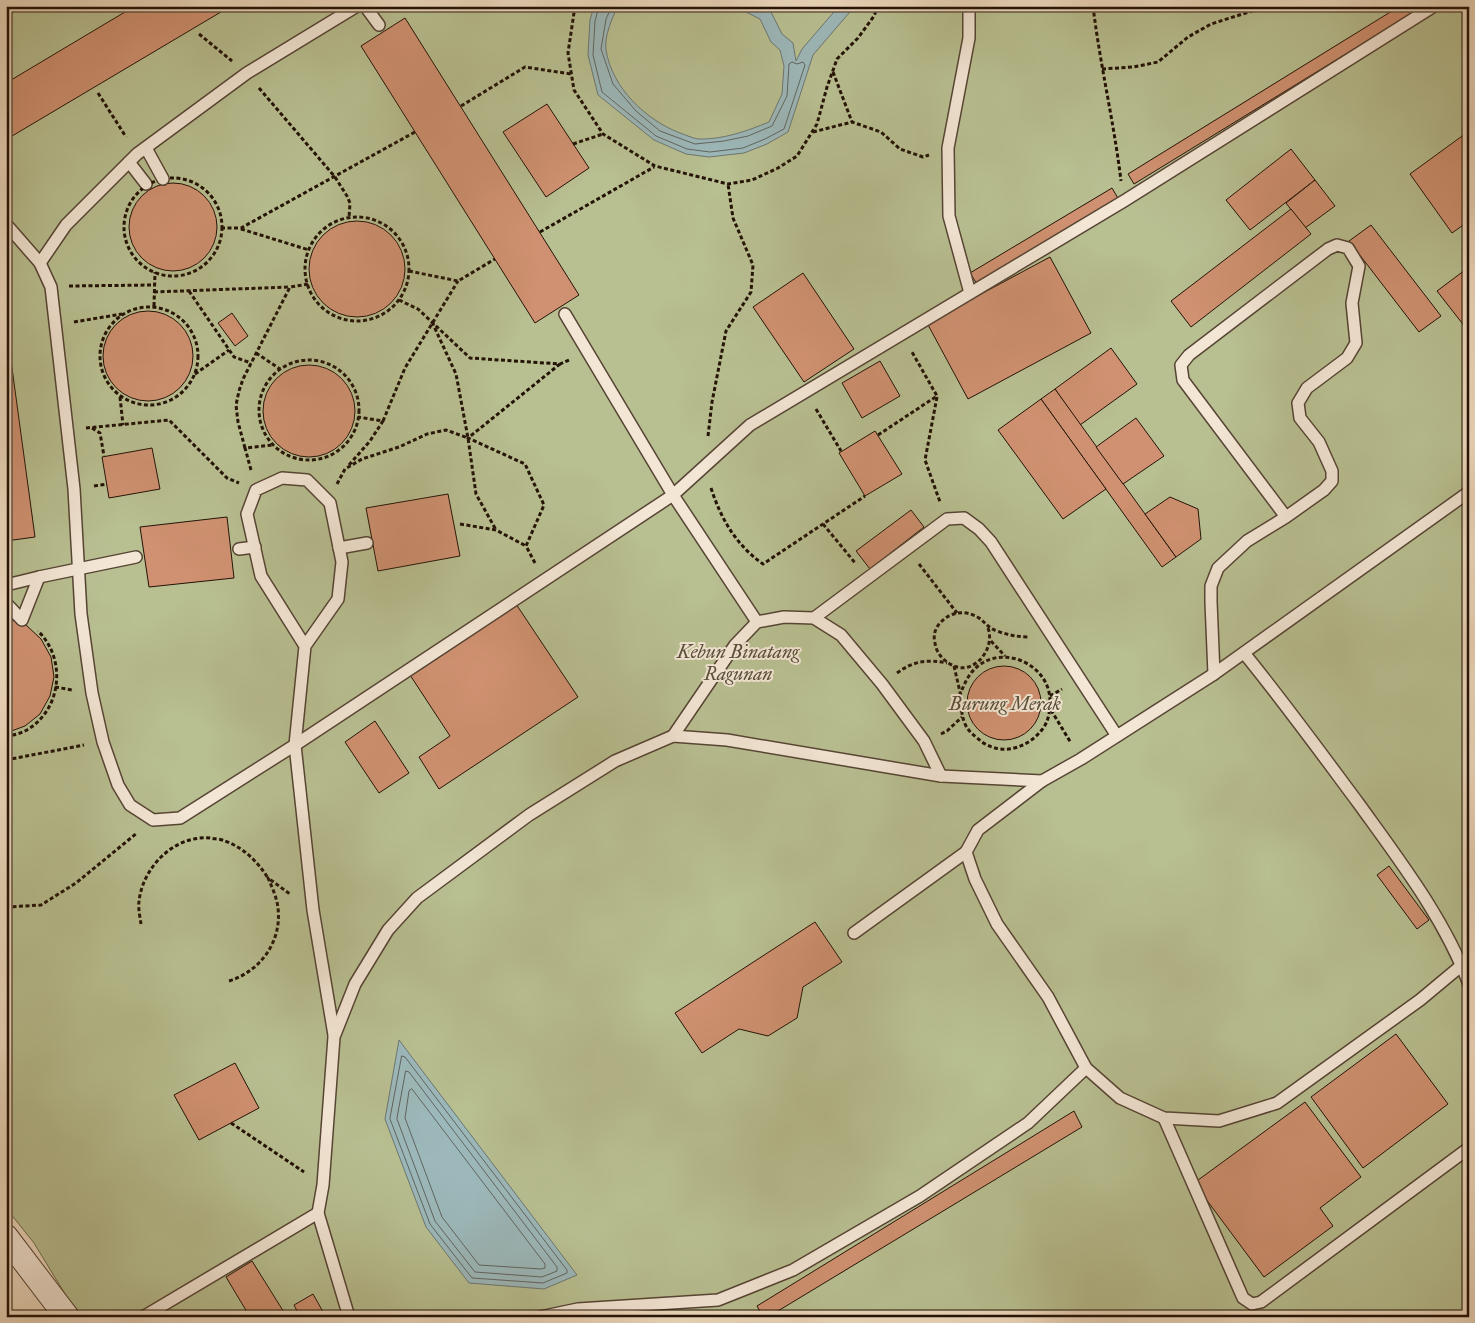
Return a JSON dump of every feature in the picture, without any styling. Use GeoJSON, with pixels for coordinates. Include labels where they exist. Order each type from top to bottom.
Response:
{"type":"FeatureCollection","features":[{"type":"Feature","properties":{"kind":"street"},"geometry":{"type":"LineString","coordinates":[[6,1237],[68,1317]]}},
{"type":"Feature","properties":{"kind":"lane"},"geometry":{"type":"LineString","coordinates":[[40,263],[66,225],[137,155],[247,73],[357,6]]}},
{"type":"Feature","properties":{"kind":"lane"},"geometry":{"type":"LineString","coordinates":[[365,6],[379,26]]}},
{"type":"Feature","properties":{"kind":"lane"},"geometry":{"type":"LineString","coordinates":[[969,6],[969,38],[948,148],[949,216],[970,293]]}},
{"type":"Feature","properties":{"kind":"lane"},"geometry":{"type":"LineString","coordinates":[[6,224],[40,263],[51,286],[74,489],[80,614],[92,693],[103,742],[118,786],[130,805],[153,820],[180,818],[295,745],[673,495],[750,425],[1124,201],[1434,6]]}},
{"type":"Feature","properties":{"kind":"lane"},"geometry":{"type":"LineString","coordinates":[[137,155],[163,178]]}},
{"type":"Feature","properties":{"kind":"lane"},"geometry":{"type":"LineString","coordinates":[[137,155],[146,184]]}},
{"type":"Feature","properties":{"kind":"lane"},"geometry":{"type":"LineString","coordinates":[[1214,674],[1211,586],[1218,568],[1247,541],[1286,517],[1324,490],[1332,481],[1332,470],[1319,442],[1300,418],[1298,402],[1307,388],[1347,358],[1356,343],[1352,303],[1359,266],[1348,248],[1337,245],[1328,249],[1189,355],[1181,365],[1183,380],[1286,517]]}},
{"type":"Feature","properties":{"kind":"lane"},"geometry":{"type":"LineString","coordinates":[[565,314],[673,495],[757,622]]}},
{"type":"Feature","properties":{"kind":"lane"},"geometry":{"type":"LineString","coordinates":[[305,646],[261,576],[247,514],[256,490],[282,478],[307,480],[330,503],[342,562],[338,599],[305,646],[295,745],[313,910],[334,1037],[323,1185],[318,1213],[349,1317]]}},
{"type":"Feature","properties":{"kind":"lane"},"geometry":{"type":"LineString","coordinates":[[854,933],[966,852],[978,830],[1042,781],[1082,759],[1214,674],[1469,492]]}},
{"type":"Feature","properties":{"kind":"lane"},"geometry":{"type":"LineString","coordinates":[[814,618],[946,519],[964,518],[979,528],[991,542],[1117,736]]}},
{"type":"Feature","properties":{"kind":"lane"},"geometry":{"type":"LineString","coordinates":[[339,548],[367,543]]}},
{"type":"Feature","properties":{"kind":"lane"},"geometry":{"type":"LineString","coordinates":[[239,549],[255,548]]}},
{"type":"Feature","properties":{"kind":"lane"},"geometry":{"type":"LineString","coordinates":[[6,585],[136,557]]}},
{"type":"Feature","properties":{"kind":"lane"},"geometry":{"type":"LineString","coordinates":[[6,604],[22,620],[39,577]]}},
{"type":"Feature","properties":{"kind":"lane"},"geometry":{"type":"LineString","coordinates":[[672,736],[735,645],[757,622],[784,618],[814,618],[841,635],[882,684],[924,741],[941,776]]}},
{"type":"Feature","properties":{"kind":"lane"},"geometry":{"type":"LineString","coordinates":[[1244,653],[1282,698],[1438,917],[1465,964],[1469,984]]}},
{"type":"Feature","properties":{"kind":"lane"},"geometry":{"type":"LineString","coordinates":[[334,1037],[355,984],[388,930],[417,898],[529,815],[615,762],[672,736],[736,741],[941,776],[1042,781]]}},
{"type":"Feature","properties":{"kind":"lane"},"geometry":{"type":"LineString","coordinates":[[966,852],[976,879],[998,924],[1048,997],[1086,1068],[1120,1098],[1164,1118],[1219,1121],[1277,1103],[1420,1000],[1465,964]]}},
{"type":"Feature","properties":{"kind":"lane"},"geometry":{"type":"LineString","coordinates":[[540,1317],[578,1309],[718,1300],[793,1270],[920,1196],[1028,1123],[1086,1068]]}},
{"type":"Feature","properties":{"kind":"lane"},"geometry":{"type":"LineString","coordinates":[[1164,1118],[1243,1298],[1252,1304],[1260,1302],[1469,1148]]}},
{"type":"Feature","properties":{"kind":"lane"},"geometry":{"type":"LineString","coordinates":[[143,1317],[318,1213]]}},
{"type":"Feature","properties":{"kind":"path"},"geometry":{"type":"LineString","coordinates":[[576,6],[568,53],[574,90],[603,134],[655,166],[728,184],[752,180],[778,168],[797,156],[817,124],[837,59],[858,38],[874,16],[878,6]]}},
{"type":"Feature","properties":{"kind":"path"},"geometry":{"type":"LineString","coordinates":[[1093,6],[1102,69],[1116,137],[1124,201]]}},
{"type":"Feature","properties":{"kind":"path"},"geometry":{"type":"LineString","coordinates":[[1102,69],[1158,62],[1188,37],[1211,24],[1268,6]]}},
{"type":"Feature","properties":{"kind":"path"},"geometry":{"type":"LineString","coordinates":[[199,34],[247,73],[335,177],[350,203],[349,218]]}},
{"type":"Feature","properties":{"kind":"path"},"geometry":{"type":"LineString","coordinates":[[460,106],[525,67],[571,74]]}},
{"type":"Feature","properties":{"kind":"path"},"geometry":{"type":"LineString","coordinates":[[833,72],[852,122]]}},
{"type":"Feature","properties":{"kind":"path"},"geometry":{"type":"LineString","coordinates":[[98,93],[137,155]]}},
{"type":"Feature","properties":{"kind":"path"},"geometry":{"type":"LineString","coordinates":[[813,132],[852,122],[881,132],[900,149],[923,157],[948,148]]}},
{"type":"Feature","properties":{"kind":"path"},"geometry":{"type":"LineString","coordinates":[[241,228],[415,132]]}},
{"type":"Feature","properties":{"kind":"path"},"geometry":{"type":"LineString","coordinates":[[573,144],[603,134]]}},
{"type":"Feature","properties":{"kind":"path"},"geometry":{"type":"LineString","coordinates":[[540,232],[655,166]]}},
{"type":"Feature","properties":{"kind":"path"},"geometry":{"type":"LineString","coordinates":[[163,178],[178,178],[194,183],[207,192],[216,205],[222,221],[221,236],[215,252],[204,265],[189,273],[175,276],[155,272],[145,267],[133,256],[125,240],[124,225],[127,209],[135,195],[146,184],[163,178]]}},
{"type":"Feature","properties":{"kind":"path"},"geometry":{"type":"LineString","coordinates":[[728,184],[733,218],[753,265],[750,292],[726,331],[712,402],[704,467],[724,520],[750,555],[763,564],[865,496]]}},
{"type":"Feature","properties":{"kind":"path"},"geometry":{"type":"LineString","coordinates":[[371,218],[386,226],[399,238],[406,252],[409,271],[407,284],[399,300],[387,312],[371,319],[353,320],[336,316],[322,306],[310,292],[306,275],[307,257],[310,250],[313,242],[324,228],[339,220],[371,218]]}},
{"type":"Feature","properties":{"kind":"path"},"geometry":{"type":"LineString","coordinates":[[221,228],[241,228],[310,250]]}},
{"type":"Feature","properties":{"kind":"path"},"geometry":{"type":"LineString","coordinates":[[330,503],[335,487],[345,469],[370,441],[383,421],[405,368],[458,281],[495,259]]}},
{"type":"Feature","properties":{"kind":"path"},"geometry":{"type":"LineString","coordinates":[[409,271],[458,281]]}},
{"type":"Feature","properties":{"kind":"path"},"geometry":{"type":"LineString","coordinates":[[154,306],[155,272]]}},
{"type":"Feature","properties":{"kind":"path"},"geometry":{"type":"LineString","coordinates":[[154,292],[290,287],[309,284]]}},
{"type":"Feature","properties":{"kind":"path"},"geometry":{"type":"LineString","coordinates":[[51,286],[154,285]]}},
{"type":"Feature","properties":{"kind":"path"},"geometry":{"type":"LineString","coordinates":[[256,490],[238,422],[236,405],[243,379],[290,287]]}},
{"type":"Feature","properties":{"kind":"path"},"geometry":{"type":"LineString","coordinates":[[189,291],[234,357],[251,364]]}},
{"type":"Feature","properties":{"kind":"path"},"geometry":{"type":"LineString","coordinates":[[399,300],[418,309],[470,358],[560,364]]}},
{"type":"Feature","properties":{"kind":"path"},"geometry":{"type":"LineString","coordinates":[[55,325],[123,314],[138,308],[154,306],[169,311],[183,321],[193,334],[198,350],[198,366],[191,382],[181,394],[166,403],[151,406],[134,403],[120,397],[108,385],[99,355],[103,338],[111,324],[123,314]]}},
{"type":"Feature","properties":{"kind":"path"},"geometry":{"type":"LineString","coordinates":[[432,322],[456,374],[476,494],[496,530]]}},
{"type":"Feature","properties":{"kind":"path"},"geometry":{"type":"LineString","coordinates":[[902,334],[937,396],[924,460],[946,519]]}},
{"type":"Feature","properties":{"kind":"path"},"geometry":{"type":"LineString","coordinates":[[194,374],[229,350]]}},
{"type":"Feature","properties":{"kind":"path"},"geometry":{"type":"LineString","coordinates":[[468,438],[560,364],[587,350]]}},
{"type":"Feature","properties":{"kind":"path"},"geometry":{"type":"LineString","coordinates":[[256,353],[280,369]]}},
{"type":"Feature","properties":{"kind":"path"},"geometry":{"type":"LineString","coordinates":[[313,360],[330,365],[344,374],[354,387],[359,404],[358,417],[352,436],[342,448],[327,457],[310,460],[295,458],[280,451],[268,440],[261,425],[259,409],[262,392],[270,378],[280,369],[297,361],[313,360]]}},
{"type":"Feature","properties":{"kind":"path"},"geometry":{"type":"LineString","coordinates":[[806,392],[841,451]]}},
{"type":"Feature","properties":{"kind":"path"},"geometry":{"type":"LineString","coordinates":[[878,435],[937,396]]}},
{"type":"Feature","properties":{"kind":"path"},"geometry":{"type":"LineString","coordinates":[[120,397],[122,425]]}},
{"type":"Feature","properties":{"kind":"path"},"geometry":{"type":"LineString","coordinates":[[358,417],[383,421]]}},
{"type":"Feature","properties":{"kind":"path"},"geometry":{"type":"LineString","coordinates":[[68,429],[169,420],[227,478],[256,490]]}},
{"type":"Feature","properties":{"kind":"path"},"geometry":{"type":"LineString","coordinates":[[92,427],[100,433],[104,456]]}},
{"type":"Feature","properties":{"kind":"path"},"geometry":{"type":"LineString","coordinates":[[345,469],[362,459],[399,447],[427,434],[446,430],[468,438],[525,464],[544,505],[526,546]]}},
{"type":"Feature","properties":{"kind":"path"},"geometry":{"type":"LineString","coordinates":[[245,448],[273,444]]}},
{"type":"Feature","properties":{"kind":"path"},"geometry":{"type":"LineString","coordinates":[[460,524],[496,530],[526,546],[535,563],[547,579]]}},
{"type":"Feature","properties":{"kind":"path"},"geometry":{"type":"LineString","coordinates":[[823,524],[868,578]]}},
{"type":"Feature","properties":{"kind":"path"},"geometry":{"type":"LineString","coordinates":[[907,549],[957,613]]}},
{"type":"Feature","properties":{"kind":"path"},"geometry":{"type":"LineString","coordinates":[[949,664],[936,650],[934,633],[943,620],[957,613],[964,612],[979,618],[988,628],[1005,635],[1036,638],[1050,634]]}},
{"type":"Feature","properties":{"kind":"path"},"geometry":{"type":"LineString","coordinates":[[6,737],[25,731],[42,716],[53,699],[57,678],[55,657],[46,639],[30,624],[22,620]]}},
{"type":"Feature","properties":{"kind":"path"},"geometry":{"type":"LineString","coordinates":[[988,628],[991,640],[1006,657]]}},
{"type":"Feature","properties":{"kind":"path"},"geometry":{"type":"LineString","coordinates":[[882,684],[916,662],[929,660],[954,666],[967,666],[979,661],[988,649],[991,640]]}},
{"type":"Feature","properties":{"kind":"path"},"geometry":{"type":"LineString","coordinates":[[954,666],[962,717],[966,727],[974,736],[991,747],[1004,750],[1018,748],[1031,741],[1046,724],[1050,710],[1050,696],[1046,680],[1035,668],[1021,660],[1006,657],[991,659],[979,665],[969,675],[960,695]]}},
{"type":"Feature","properties":{"kind":"path"},"geometry":{"type":"LineString","coordinates":[[1050,710],[1082,759]]}},
{"type":"Feature","properties":{"kind":"path"},"geometry":{"type":"LineString","coordinates":[[924,741],[947,731],[962,717]]}},
{"type":"Feature","properties":{"kind":"path"},"geometry":{"type":"LineString","coordinates":[[6,760],[103,742]]}},
{"type":"Feature","properties":{"kind":"path"},"geometry":{"type":"LineString","coordinates":[[6,907],[41,905],[76,883],[153,820]]}},
{"type":"Feature","properties":{"kind":"path"},"geometry":{"type":"LineString","coordinates":[[141,924],[138,902],[143,881],[156,861],[177,844],[202,838],[223,840],[243,850],[259,864],[268,878],[278,907],[278,928],[271,949],[240,978],[229,981]]}},
{"type":"Feature","properties":{"kind":"path"},"geometry":{"type":"LineString","coordinates":[[268,878],[313,910]]}},
{"type":"Feature","properties":{"kind":"path"},"geometry":{"type":"LineString","coordinates":[[231,1123],[323,1185]]}},
{"type":"Feature","properties":{"kind":"green space","name":"Kebun Binatang Ragunan"},"geometry":{"type":"Polygon","coordinates":[[[6,6],[1469,6],[1469,1317],[79,1317],[34,1243],[6,1208],[6,6]]]}},
{"type":"Feature","properties":{"kind":"water"},"geometry":{"type":"Polygon","coordinates":[[[594,6],[618,6],[607,34],[606,50],[615,77],[632,101],[655,120],[667,127],[691,137],[707,139],[743,132],[769,122],[782,94],[784,66],[780,50],[771,42],[760,19],[734,6],[763,6],[770,10],[782,34],[793,43],[796,61],[802,49],[839,6],[855,6],[813,55],[788,132],[767,144],[744,153],[709,157],[686,154],[654,140],[598,95],[588,55],[590,20],[594,6]]]}},
{"type":"Feature","properties":{"kind":"water"},"geometry":{"type":"Polygon","coordinates":[[[399,1040],[577,1275],[544,1289],[469,1283],[426,1227],[385,1119],[399,1040]]]}},
{"type":"Feature","properties":{"kind":"building"},"geometry":{"type":"Polygon","coordinates":[[[135,6],[231,6],[7,139],[6,83],[135,6]]]}},
{"type":"Feature","properties":{"kind":"building"},"geometry":{"type":"Polygon","coordinates":[[[1400,6],[1424,6],[1134,184],[1128,174],[1400,6]]]}},
{"type":"Feature","properties":{"kind":"building"},"geometry":{"type":"Polygon","coordinates":[[[405,18],[579,295],[535,323],[361,46],[405,18]]]}},
{"type":"Feature","properties":{"kind":"building"},"geometry":{"type":"Polygon","coordinates":[[[547,104],[589,168],[546,197],[503,132],[547,104]]]}},
{"type":"Feature","properties":{"kind":"building"},"geometry":{"type":"Polygon","coordinates":[[[1469,131],[1469,221],[1452,233],[1410,174],[1469,131]]]}},
{"type":"Feature","properties":{"kind":"building"},"geometry":{"type":"Polygon","coordinates":[[[1291,149],[1315,180],[1250,230],[1226,200],[1291,149]]]}},
{"type":"Feature","properties":{"kind":"building"},"geometry":{"type":"Polygon","coordinates":[[[1315,180],[1335,206],[1305,228],[1286,203],[1315,180]]]}},
{"type":"Feature","properties":{"kind":"building"},"geometry":{"type":"Polygon","coordinates":[[[173,183],[190,186],[204,196],[214,210],[217,227],[214,244],[204,258],[190,268],[173,271],[156,268],[142,258],[132,244],[129,227],[132,210],[142,196],[156,186],[173,183]]]}},
{"type":"Feature","properties":{"kind":"building"},"geometry":{"type":"Polygon","coordinates":[[[1112,188],[1119,200],[977,284],[970,273],[1112,188]]]}},
{"type":"Feature","properties":{"kind":"building"},"geometry":{"type":"Polygon","coordinates":[[[1291,209],[1311,234],[1191,327],[1171,301],[1291,209]]]}},
{"type":"Feature","properties":{"kind":"building"},"geometry":{"type":"Polygon","coordinates":[[[357,221],[375,225],[391,235],[401,251],[405,269],[401,287],[391,303],[375,313],[357,317],[339,313],[323,303],[313,287],[309,269],[313,251],[323,235],[339,225],[357,221]]]}},
{"type":"Feature","properties":{"kind":"building"},"geometry":{"type":"Polygon","coordinates":[[[1371,225],[1441,316],[1419,332],[1349,241],[1371,225]]]}},
{"type":"Feature","properties":{"kind":"building"},"geometry":{"type":"Polygon","coordinates":[[[1050,257],[1091,333],[968,399],[927,323],[1050,257]]]}},
{"type":"Feature","properties":{"kind":"building"},"geometry":{"type":"Polygon","coordinates":[[[1469,267],[1469,332],[1437,291],[1469,267]]]}},
{"type":"Feature","properties":{"kind":"building"},"geometry":{"type":"Polygon","coordinates":[[[803,273],[854,349],[804,382],[753,307],[803,273]]]}},
{"type":"Feature","properties":{"kind":"building"},"geometry":{"type":"Polygon","coordinates":[[[148,311],[165,315],[180,324],[189,339],[193,356],[189,373],[180,388],[165,397],[148,401],[131,397],[116,388],[107,373],[103,356],[107,339],[116,324],[131,315],[148,311]]]}},
{"type":"Feature","properties":{"kind":"building"},"geometry":{"type":"Polygon","coordinates":[[[232,313],[248,336],[235,346],[218,323],[232,313]]]}},
{"type":"Feature","properties":{"kind":"building"},"geometry":{"type":"Polygon","coordinates":[[[6,324],[35,537],[6,541],[6,324]]]}},
{"type":"Feature","properties":{"kind":"building"},"geometry":{"type":"Polygon","coordinates":[[[1111,348],[1137,384],[1080,425],[1055,389],[1111,348]]]}},
{"type":"Feature","properties":{"kind":"building"},"geometry":{"type":"Polygon","coordinates":[[[880,361],[900,396],[862,418],[842,383],[880,361]]]}},
{"type":"Feature","properties":{"kind":"building"},"geometry":{"type":"Polygon","coordinates":[[[309,365],[326,369],[341,379],[351,394],[355,411],[351,428],[341,443],[326,453],[309,457],[292,453],[277,443],[267,428],[263,411],[267,394],[277,379],[292,369],[309,365]]]}},
{"type":"Feature","properties":{"kind":"building"},"geometry":{"type":"Polygon","coordinates":[[[1055,389],[1176,557],[1162,567],[1041,399],[1055,389]]]}},
{"type":"Feature","properties":{"kind":"building"},"geometry":{"type":"Polygon","coordinates":[[[1041,399],[1106,489],[1063,519],[998,430],[1041,399]]]}},
{"type":"Feature","properties":{"kind":"building"},"geometry":{"type":"Polygon","coordinates":[[[1136,418],[1164,456],[1123,484],[1096,447],[1136,418]]]}},
{"type":"Feature","properties":{"kind":"building"},"geometry":{"type":"Polygon","coordinates":[[[875,431],[902,474],[865,496],[839,453],[875,431]]]}},
{"type":"Feature","properties":{"kind":"building"},"geometry":{"type":"Polygon","coordinates":[[[152,448],[160,489],[109,498],[102,457],[152,448]]]}},
{"type":"Feature","properties":{"kind":"building"},"geometry":{"type":"Polygon","coordinates":[[[448,494],[460,556],[378,571],[366,508],[448,494]]]}},
{"type":"Feature","properties":{"kind":"building"},"geometry":{"type":"Polygon","coordinates":[[[1170,497],[1198,509],[1201,539],[1176,557],[1145,514],[1170,497]]]}},
{"type":"Feature","properties":{"kind":"building"},"geometry":{"type":"Polygon","coordinates":[[[911,510],[924,527],[870,569],[856,551],[911,510]]]}},
{"type":"Feature","properties":{"kind":"building"},"geometry":{"type":"Polygon","coordinates":[[[227,517],[234,578],[149,587],[140,527],[227,517]]]}},
{"type":"Feature","properties":{"kind":"building"},"geometry":{"type":"Polygon","coordinates":[[[516,604],[578,697],[439,789],[419,757],[450,736],[410,675],[516,604]]]}},
{"type":"Feature","properties":{"kind":"building"},"geometry":{"type":"Polygon","coordinates":[[[6,618],[26,625],[41,639],[51,657],[54,677],[50,696],[40,714],[25,726],[6,733],[6,618]]]}},
{"type":"Feature","properties":{"kind":"building","name":"Burung Merak"},"geometry":{"type":"Polygon","coordinates":[[[1004,666],[1018,669],[1030,677],[1038,689],[1041,703],[1038,717],[1030,729],[1018,737],[1004,740],[990,737],[978,729],[970,717],[967,703],[970,689],[978,677],[990,669],[1004,666]]]}},
{"type":"Feature","properties":{"kind":"building"},"geometry":{"type":"Polygon","coordinates":[[[375,721],[409,773],[379,793],[345,742],[375,721]]]}},
{"type":"Feature","properties":{"kind":"building"},"geometry":{"type":"Polygon","coordinates":[[[1389,866],[1429,920],[1417,929],[1377,875],[1389,866]]]}},
{"type":"Feature","properties":{"kind":"building"},"geometry":{"type":"Polygon","coordinates":[[[815,922],[842,962],[803,987],[797,1018],[768,1036],[739,1029],[702,1053],[675,1013],[815,922]]]}},
{"type":"Feature","properties":{"kind":"building"},"geometry":{"type":"Polygon","coordinates":[[[1396,1034],[1448,1104],[1363,1168],[1311,1097],[1396,1034]]]}},
{"type":"Feature","properties":{"kind":"building"},"geometry":{"type":"Polygon","coordinates":[[[235,1063],[259,1108],[199,1140],[174,1095],[235,1063]]]}},
{"type":"Feature","properties":{"kind":"building"},"geometry":{"type":"Polygon","coordinates":[[[1305,1102],[1361,1177],[1320,1208],[1333,1226],[1264,1277],[1194,1183],[1305,1102]]]}},
{"type":"Feature","properties":{"kind":"building"},"geometry":{"type":"Polygon","coordinates":[[[1074,1111],[1082,1127],[768,1317],[763,1317],[757,1306],[1074,1111]]]}},
{"type":"Feature","properties":{"kind":"building"},"geometry":{"type":"Polygon","coordinates":[[[252,1261],[287,1317],[250,1317],[226,1277],[252,1261]]]}},
{"type":"Feature","properties":{"kind":"building"},"geometry":{"type":"Polygon","coordinates":[[[313,1294],[326,1317],[300,1317],[294,1305],[313,1294]]]}}]}
